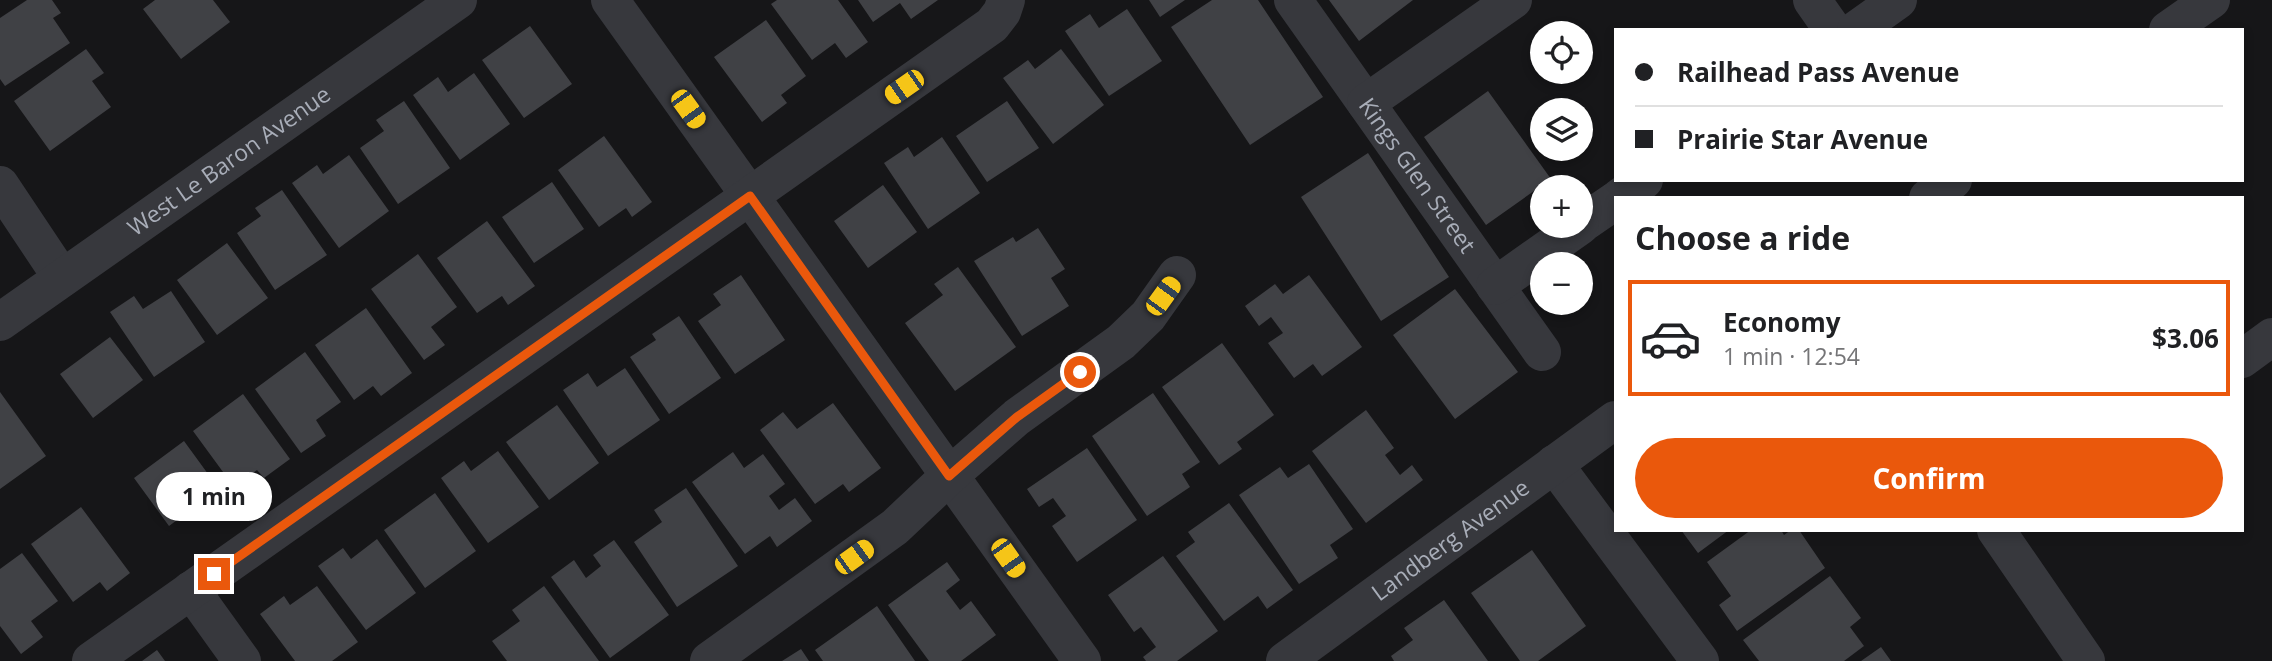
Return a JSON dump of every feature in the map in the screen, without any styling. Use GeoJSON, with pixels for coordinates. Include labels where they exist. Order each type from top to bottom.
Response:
{"type":"FeatureCollection","features":[{"type":"Feature","properties":{"kind":"street","name":"West Le Baron Avenue"},"geometry":{"type":"LineString","coordinates":[[0,322],[458,0]]}},
{"type":"Feature","properties":{"kind":"street"},"geometry":{"type":"LineString","coordinates":[[610,0],[1082,661]]}},
{"type":"Feature","properties":{"kind":"street"},"geometry":{"type":"LineString","coordinates":[[90,661],[992,25],[1002,12],[1006,0]]}},
{"type":"Feature","properties":{"kind":"street","name":"Kings Glen Street"},"geometry":{"type":"LineString","coordinates":[[1293,0],[1542,352]]}},
{"type":"Feature","properties":{"kind":"street"},"geometry":{"type":"LineString","coordinates":[[1366,103],[1513,0]]}},
{"type":"Feature","properties":{"kind":"street"},"geometry":{"type":"LineString","coordinates":[[1811,0],[1832,28]]}},
{"type":"Feature","properties":{"kind":"street"},"geometry":{"type":"LineString","coordinates":[[1859,28],[1898,0]]}},
{"type":"Feature","properties":{"kind":"street"},"geometry":{"type":"LineString","coordinates":[[2171,28],[2211,0]]}},
{"type":"Feature","properties":{"kind":"street"},"geometry":{"type":"LineString","coordinates":[[1621,196],[1641,182]]}},
{"type":"Feature","properties":{"kind":"street"},"geometry":{"type":"LineString","coordinates":[[1931,196],[1950,182]]}},
{"type":"Feature","properties":{"kind":"street"},"geometry":{"type":"LineString","coordinates":[[0,185],[62,278]]}},
{"type":"Feature","properties":{"kind":"street"},"geometry":{"type":"LineString","coordinates":[[1593,217],[1614,201]]}},
{"type":"Feature","properties":{"kind":"street"},"geometry":{"type":"LineString","coordinates":[[1495,286],[1563,238]]}},
{"type":"Feature","properties":{"kind":"street"},"geometry":{"type":"LineString","coordinates":[[709,661],[895,527],[1017,417],[1121,342],[1148,316],[1177,275]]}},
{"type":"Feature","properties":{"kind":"street"},"geometry":{"type":"LineString","coordinates":[[2244,358],[2272,337]]}},
{"type":"Feature","properties":{"kind":"street","name":"Landberg Avenue"},"geometry":{"type":"LineString","coordinates":[[1285,661],[1614,421]]}},
{"type":"Feature","properties":{"kind":"street"},"geometry":{"type":"LineString","coordinates":[[1554,464],[1700,661]]}},
{"type":"Feature","properties":{"kind":"street"},"geometry":{"type":"LineString","coordinates":[[2001,532],[2086,661]]}},
{"type":"Feature","properties":{"kind":"street"},"geometry":{"type":"LineString","coordinates":[[191,590],[242,661]]}},
{"type":"Feature","properties":{"kind":"building"},"geometry":{"type":"Polygon","coordinates":[[[27,0],[52,0],[61,13],[53,18],[70,43],[5,86],[0,79],[0,18],[27,0]]]}},
{"type":"Feature","properties":{"kind":"building"},"geometry":{"type":"Polygon","coordinates":[[[155,0],[213,0],[230,22],[181,59],[143,9],[155,0]]]}},
{"type":"Feature","properties":{"kind":"building"},"geometry":{"type":"Polygon","coordinates":[[[777,0],[838,0],[868,42],[846,58],[835,43],[812,60],[771,4],[777,0]]]}},
{"type":"Feature","properties":{"kind":"building"},"geometry":{"type":"Polygon","coordinates":[[[858,0],[938,0],[911,19],[900,3],[873,22],[858,0]]]}},
{"type":"Feature","properties":{"kind":"building"},"geometry":{"type":"Polygon","coordinates":[[[1149,0],[1185,0],[1160,17],[1149,0]]]}},
{"type":"Feature","properties":{"kind":"building"},"geometry":{"type":"Polygon","coordinates":[[[1212,0],[1258,0],[1323,97],[1250,145],[1171,27],[1212,0]]]}},
{"type":"Feature","properties":{"kind":"building"},"geometry":{"type":"Polygon","coordinates":[[[1329,0],[1413,0],[1359,41],[1329,0]]]}},
{"type":"Feature","properties":{"kind":"building"},"geometry":{"type":"Polygon","coordinates":[[[1127,9],[1162,61],[1109,96],[1065,31],[1090,14],[1099,28],[1127,9]]]}},
{"type":"Feature","properties":{"kind":"building"},"geometry":{"type":"Polygon","coordinates":[[[766,20],[806,76],[781,95],[787,103],[762,122],[714,57],[766,20]]]}},
{"type":"Feature","properties":{"kind":"building"},"geometry":{"type":"Polygon","coordinates":[[[530,26],[572,84],[524,118],[482,60],[530,26]]]}},
{"type":"Feature","properties":{"kind":"building"},"geometry":{"type":"Polygon","coordinates":[[[86,49],[104,73],[92,81],[111,107],[50,151],[14,101],[86,49]]]}},
{"type":"Feature","properties":{"kind":"building"},"geometry":{"type":"Polygon","coordinates":[[[1061,49],[1104,105],[1053,144],[1003,78],[1028,60],[1035,69],[1061,49]]]}},
{"type":"Feature","properties":{"kind":"building"},"geometry":{"type":"Polygon","coordinates":[[[474,73],[510,124],[460,160],[413,95],[438,77],[448,92],[474,73]]]}},
{"type":"Feature","properties":{"kind":"building"},"geometry":{"type":"Polygon","coordinates":[[[1488,91],[1530,150],[1530,161],[1538,161],[1548,175],[1530,175],[1530,194],[1486,225],[1424,137],[1488,91]]]}},
{"type":"Feature","properties":{"kind":"building"},"geometry":{"type":"Polygon","coordinates":[[[404,101],[450,168],[398,204],[360,148],[384,131],[376,120],[404,101]]]}},
{"type":"Feature","properties":{"kind":"building"},"geometry":{"type":"Polygon","coordinates":[[[1007,101],[1039,148],[987,182],[956,136],[1007,101]]]}},
{"type":"Feature","properties":{"kind":"building"},"geometry":{"type":"Polygon","coordinates":[[[604,136],[652,202],[632,217],[626,208],[599,227],[558,170],[604,136]]]}},
{"type":"Feature","properties":{"kind":"building"},"geometry":{"type":"Polygon","coordinates":[[[942,137],[980,193],[928,229],[884,163],[908,147],[914,157],[942,137]]]}},
{"type":"Feature","properties":{"kind":"building"},"geometry":{"type":"Polygon","coordinates":[[[1368,153],[1449,277],[1381,321],[1301,197],[1368,153]]]}},
{"type":"Feature","properties":{"kind":"building"},"geometry":{"type":"Polygon","coordinates":[[[349,155],[389,211],[339,248],[292,183],[317,165],[323,174],[349,155]]]}},
{"type":"Feature","properties":{"kind":"building"},"geometry":{"type":"Polygon","coordinates":[[[552,182],[584,229],[534,263],[502,217],[552,182]]]}},
{"type":"Feature","properties":{"kind":"building"},"geometry":{"type":"Polygon","coordinates":[[[883,185],[917,232],[868,268],[834,221],[883,185]]]}},
{"type":"Feature","properties":{"kind":"building"},"geometry":{"type":"Polygon","coordinates":[[[282,190],[327,255],[275,290],[237,233],[261,216],[255,208],[282,190]]]}},
{"type":"Feature","properties":{"kind":"building"},"geometry":{"type":"Polygon","coordinates":[[[487,221],[535,286],[508,305],[502,296],[477,313],[437,258],[487,221]]]}},
{"type":"Feature","properties":{"kind":"building"},"geometry":{"type":"Polygon","coordinates":[[[1038,228],[1065,269],[1051,278],[1069,306],[1022,336],[974,261],[1013,237],[1016,242],[1038,228]]]}},
{"type":"Feature","properties":{"kind":"building"},"geometry":{"type":"Polygon","coordinates":[[[227,243],[268,298],[217,335],[177,280],[227,243]]]}},
{"type":"Feature","properties":{"kind":"building"},"geometry":{"type":"Polygon","coordinates":[[[418,254],[457,307],[431,327],[445,345],[424,360],[371,289],[418,254]]]}},
{"type":"Feature","properties":{"kind":"building"},"geometry":{"type":"Polygon","coordinates":[[[958,267],[1016,347],[955,391],[905,323],[943,295],[934,284],[958,267]]]}},
{"type":"Feature","properties":{"kind":"building"},"geometry":{"type":"Polygon","coordinates":[[[741,275],[785,340],[735,374],[698,321],[721,305],[713,294],[741,275]]]}},
{"type":"Feature","properties":{"kind":"building"},"geometry":{"type":"Polygon","coordinates":[[[1309,275],[1362,347],[1322,376],[1313,364],[1294,378],[1268,343],[1283,333],[1271,317],[1259,326],[1245,306],[1275,284],[1283,294],[1309,275]]]}},
{"type":"Feature","properties":{"kind":"building"},"geometry":{"type":"Polygon","coordinates":[[[1455,289],[1518,372],[1455,419],[1393,335],[1455,289]]]}},
{"type":"Feature","properties":{"kind":"building"},"geometry":{"type":"Polygon","coordinates":[[[171,291],[205,342],[154,377],[110,312],[134,296],[143,309],[171,291]]]}},
{"type":"Feature","properties":{"kind":"building"},"geometry":{"type":"Polygon","coordinates":[[[366,308],[412,373],[381,396],[373,386],[354,400],[315,345],[366,308]]]}},
{"type":"Feature","properties":{"kind":"building"},"geometry":{"type":"Polygon","coordinates":[[[679,316],[721,378],[669,414],[630,357],[656,340],[652,334],[679,316]]]}},
{"type":"Feature","properties":{"kind":"building"},"geometry":{"type":"Polygon","coordinates":[[[110,337],[143,380],[93,418],[60,374],[110,337]]]}},
{"type":"Feature","properties":{"kind":"building"},"geometry":{"type":"Polygon","coordinates":[[[1222,343],[1274,415],[1237,442],[1242,449],[1219,465],[1162,387],[1222,343]]]}},
{"type":"Feature","properties":{"kind":"building"},"geometry":{"type":"Polygon","coordinates":[[[305,352],[341,402],[316,420],[326,436],[301,453],[255,389],[305,352]]]}},
{"type":"Feature","properties":{"kind":"building"},"geometry":{"type":"Polygon","coordinates":[[[625,368],[660,420],[608,456],[563,390],[588,373],[597,387],[625,368]]]}},
{"type":"Feature","properties":{"kind":"building"},"geometry":{"type":"Polygon","coordinates":[[[0,392],[46,456],[0,489],[0,392]]]}},
{"type":"Feature","properties":{"kind":"building"},"geometry":{"type":"Polygon","coordinates":[[[1153,393],[1200,462],[1182,474],[1190,487],[1147,516],[1092,436],[1153,393]]]}},
{"type":"Feature","properties":{"kind":"building"},"geometry":{"type":"Polygon","coordinates":[[[243,394],[290,459],[264,478],[257,470],[234,487],[193,431],[243,394]]]}},
{"type":"Feature","properties":{"kind":"building"},"geometry":{"type":"Polygon","coordinates":[[[833,403],[881,468],[849,492],[843,484],[815,504],[760,430],[783,412],[797,429],[833,403]]]}},
{"type":"Feature","properties":{"kind":"building"},"geometry":{"type":"Polygon","coordinates":[[[557,405],[599,463],[549,500],[506,442],[557,405]]]}},
{"type":"Feature","properties":{"kind":"building"},"geometry":{"type":"Polygon","coordinates":[[[1366,410],[1394,448],[1385,455],[1400,475],[1412,465],[1423,480],[1366,523],[1312,451],[1366,410]]]}},
{"type":"Feature","properties":{"kind":"building"},"geometry":{"type":"Polygon","coordinates":[[[184,441],[219,489],[169,526],[134,478],[184,441]]]}},
{"type":"Feature","properties":{"kind":"building"},"geometry":{"type":"Polygon","coordinates":[[[1087,448],[1137,520],[1077,562],[1052,526],[1066,516],[1053,498],[1039,507],[1027,489],[1087,448]]]}},
{"type":"Feature","properties":{"kind":"building"},"geometry":{"type":"Polygon","coordinates":[[[498,451],[539,507],[488,543],[441,478],[464,461],[471,471],[498,451]]]}},
{"type":"Feature","properties":{"kind":"building"},"geometry":{"type":"Polygon","coordinates":[[[733,452],[744,468],[763,454],[785,484],[769,496],[779,510],[795,498],[812,521],[777,547],[770,536],[745,554],[692,482],[733,452]]]}},
{"type":"Feature","properties":{"kind":"building"},"geometry":{"type":"Polygon","coordinates":[[[1309,464],[1353,529],[1330,545],[1338,558],[1299,584],[1239,495],[1280,467],[1288,478],[1309,464]]]}},
{"type":"Feature","properties":{"kind":"building"},"geometry":{"type":"Polygon","coordinates":[[[686,488],[738,566],[677,607],[634,542],[662,522],[654,510],[686,488]]]}},
{"type":"Feature","properties":{"kind":"building"},"geometry":{"type":"Polygon","coordinates":[[[435,493],[476,551],[425,588],[384,530],[435,493]]]}},
{"type":"Feature","properties":{"kind":"building"},"geometry":{"type":"Polygon","coordinates":[[[1229,503],[1293,590],[1267,609],[1258,596],[1224,621],[1176,556],[1195,542],[1188,532],[1229,503]]]}},
{"type":"Feature","properties":{"kind":"building"},"geometry":{"type":"Polygon","coordinates":[[[81,507],[130,573],[107,591],[100,582],[73,602],[31,544],[81,507]]]}},
{"type":"Feature","properties":{"kind":"building"},"geometry":{"type":"Polygon","coordinates":[[[1682,532],[1726,532],[1698,553],[1682,532]]]}},
{"type":"Feature","properties":{"kind":"building"},"geometry":{"type":"Polygon","coordinates":[[[1748,532],[1782,532],[1784,535],[1788,532],[1800,532],[1825,568],[1737,631],[1719,605],[1731,596],[1707,562],[1748,532]]]}},
{"type":"Feature","properties":{"kind":"building"},"geometry":{"type":"Polygon","coordinates":[[[377,539],[416,593],[366,630],[318,566],[343,548],[351,559],[377,539]]]}},
{"type":"Feature","properties":{"kind":"building"},"geometry":{"type":"Polygon","coordinates":[[[614,540],[669,615],[610,658],[551,577],[574,560],[586,578],[601,566],[593,555],[614,540]]]}},
{"type":"Feature","properties":{"kind":"building"},"geometry":{"type":"Polygon","coordinates":[[[1532,550],[1586,626],[1538,661],[1520,661],[1471,593],[1532,550]]]}},
{"type":"Feature","properties":{"kind":"building"},"geometry":{"type":"Polygon","coordinates":[[[22,553],[58,601],[31,621],[43,637],[21,654],[0,626],[0,569],[22,553]]]}},
{"type":"Feature","properties":{"kind":"building"},"geometry":{"type":"Polygon","coordinates":[[[1163,556],[1218,631],[1177,661],[1146,661],[1143,657],[1156,647],[1141,627],[1134,632],[1108,595],[1163,556]]]}},
{"type":"Feature","properties":{"kind":"building"},"geometry":{"type":"Polygon","coordinates":[[[947,562],[960,580],[946,591],[960,610],[971,601],[996,635],[961,661],[929,661],[888,605],[947,562]]]}},
{"type":"Feature","properties":{"kind":"building"},"geometry":{"type":"Polygon","coordinates":[[[1830,576],[1861,618],[1850,627],[1864,646],[1844,661],[1759,661],[1743,640],[1830,576]]]}},
{"type":"Feature","properties":{"kind":"building"},"geometry":{"type":"Polygon","coordinates":[[[317,586],[358,642],[332,661],[295,661],[260,614],[284,596],[290,605],[317,586]]]}},
{"type":"Feature","properties":{"kind":"building"},"geometry":{"type":"Polygon","coordinates":[[[544,586],[599,661],[507,661],[492,641],[520,621],[512,610],[544,586]]]}},
{"type":"Feature","properties":{"kind":"building"},"geometry":{"type":"Polygon","coordinates":[[[1444,600],[1488,661],[1394,661],[1391,656],[1413,640],[1404,628],[1444,600]]]}},
{"type":"Feature","properties":{"kind":"building"},"geometry":{"type":"Polygon","coordinates":[[[877,606],[915,661],[823,661],[815,650],[877,606]]]}},
{"type":"Feature","properties":{"kind":"building"},"geometry":{"type":"Polygon","coordinates":[[[1881,647],[1891,661],[1861,661],[1881,647]]]}},
{"type":"Feature","properties":{"kind":"building"},"geometry":{"type":"Polygon","coordinates":[[[801,649],[809,661],[782,661],[801,649]]]}},
{"type":"Feature","properties":{"kind":"building"},"geometry":{"type":"Polygon","coordinates":[[[157,650],[165,661],[142,661],[157,650]]]}},
{"type":"Feature","properties":{"kind":"route"},"geometry":{"type":"LineString","coordinates":[[214,574],[750,196],[949,476],[1017,417],[1080,372]]}}]}
